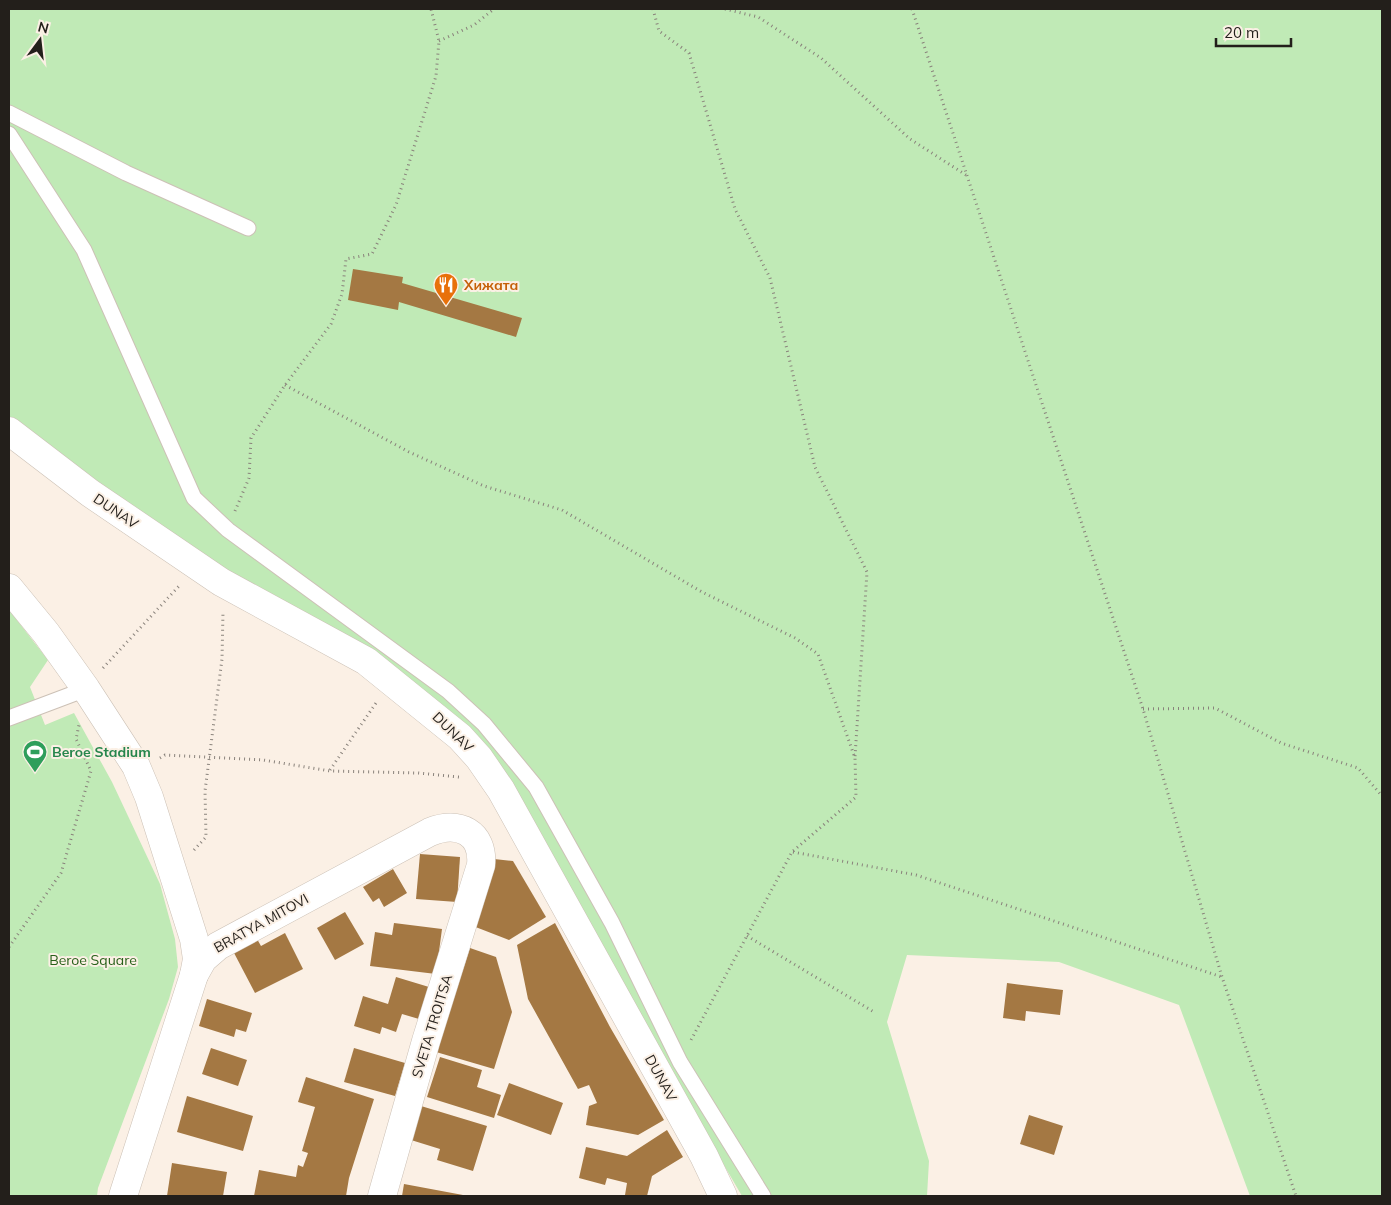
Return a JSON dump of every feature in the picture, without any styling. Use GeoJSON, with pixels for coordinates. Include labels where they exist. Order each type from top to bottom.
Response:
{"type":"FeatureCollection","features":[{"type":"Feature","properties":{"kind":"street","name":"DUNAV"},"geometry":{"type":"LineString","coordinates":[[9,431],[90,493],[221,582],[352,652],[392,680],[460,737],[493,778],[704,1156],[722,1196]]}},
{"type":"Feature","properties":{"kind":"street"},"geometry":{"type":"LineString","coordinates":[[9,588],[46,633],[86,689],[138,771],[173,872],[195,944],[197,959],[194,975]]}},
{"type":"Feature","properties":{"kind":"street","name":"BRATYA MITOVI"},"geometry":{"type":"LineString","coordinates":[[124,1196],[194,975],[203,959],[218,946],[430,832],[450,828],[469,833],[478,843],[482,856]]}},
{"type":"Feature","properties":{"kind":"street","name":"SVETA TROITSA"},"geometry":{"type":"LineString","coordinates":[[382,1196],[426,1041],[480,871],[482,856]]}},
{"type":"Feature","properties":{"kind":"lane"},"geometry":{"type":"LineString","coordinates":[[9,113],[126,173],[248,228]]}},
{"type":"Feature","properties":{"kind":"lane"},"geometry":{"type":"LineString","coordinates":[[9,134],[84,250],[194,498],[228,530],[448,691],[484,724],[536,787],[612,923],[680,1062],[763,1196]]}},
{"type":"Feature","properties":{"kind":"lane"},"geometry":{"type":"LineString","coordinates":[[9,718],[86,689]]}},
{"type":"Feature","properties":{"kind":"path"},"geometry":{"type":"LineString","coordinates":[[228,530],[249,478],[251,438],[286,385],[331,324],[342,294],[346,259],[372,254],[396,204],[436,76],[439,41],[431,9]]}},
{"type":"Feature","properties":{"kind":"path"},"geometry":{"type":"LineString","coordinates":[[439,41],[474,25],[494,9]]}},
{"type":"Feature","properties":{"kind":"path"},"geometry":{"type":"LineString","coordinates":[[653,9],[659,31],[689,54],[735,209],[770,278],[815,467],[867,572],[855,758],[856,797],[792,852],[680,1062]]}},
{"type":"Feature","properties":{"kind":"path"},"geometry":{"type":"LineString","coordinates":[[725,9],[758,17],[821,58],[910,139],[967,176]]}},
{"type":"Feature","properties":{"kind":"path"},"geometry":{"type":"LineString","coordinates":[[912,9],[1143,709],[1222,977],[1296,1196]]}},
{"type":"Feature","properties":{"kind":"path"},"geometry":{"type":"LineString","coordinates":[[286,385],[409,452],[484,486],[562,510],[702,592],[795,638],[818,654],[855,758]]}},
{"type":"Feature","properties":{"kind":"path"},"geometry":{"type":"LineString","coordinates":[[9,947],[60,873],[91,771],[76,739],[86,689],[112,655],[198,566]]}},
{"type":"Feature","properties":{"kind":"path"},"geometry":{"type":"LineString","coordinates":[[173,872],[206,837],[205,791],[222,659],[223,612],[221,582]]}},
{"type":"Feature","properties":{"kind":"path"},"geometry":{"type":"LineString","coordinates":[[330,771],[392,680]]}},
{"type":"Feature","properties":{"kind":"path"},"geometry":{"type":"LineString","coordinates":[[1143,709],[1215,708],[1281,743],[1358,768],[1382,796]]}},
{"type":"Feature","properties":{"kind":"path"},"geometry":{"type":"LineString","coordinates":[[138,771],[165,755],[263,760],[330,771],[418,774],[465,778]]}},
{"type":"Feature","properties":{"kind":"path"},"geometry":{"type":"LineString","coordinates":[[792,852],[916,875],[1222,977]]}},
{"type":"Feature","properties":{"kind":"path"},"geometry":{"type":"LineString","coordinates":[[747,936],[874,1012]]}},
{"type":"Feature","properties":{"kind":"green space"},"geometry":{"type":"Polygon","coordinates":[[[9,9],[1382,9],[1382,1196],[1250,1196],[1179,1005],[1059,962],[907,955],[887,1022],[929,1161],[927,1196],[742,1196],[491,766],[9,419],[9,9]]]}},
{"type":"Feature","properties":{"kind":"green space","name":"Beroe Square"},"geometry":{"type":"Polygon","coordinates":[[[9,610],[48,660],[30,687],[45,725],[74,713],[112,782],[160,884],[175,939],[178,967],[169,999],[98,1188],[97,1196],[9,1196],[9,610]]]}},
{"type":"Feature","properties":{"kind":"building","name":"Хижата"},"geometry":{"type":"Polygon","coordinates":[[[353,269],[403,277],[402,283],[522,318],[516,337],[399,302],[398,310],[348,300],[353,269]]]}},
{"type":"Feature","properties":{"kind":"building"},"geometry":{"type":"Polygon","coordinates":[[[420,854],[460,857],[457,902],[416,899],[420,854]]]}},
{"type":"Feature","properties":{"kind":"building"},"geometry":{"type":"Polygon","coordinates":[[[494,859],[513,861],[546,917],[509,940],[473,926],[494,859]]]}},
{"type":"Feature","properties":{"kind":"building"},"geometry":{"type":"Polygon","coordinates":[[[393,869],[407,893],[384,907],[379,898],[373,902],[363,887],[393,869]]]}},
{"type":"Feature","properties":{"kind":"building"},"geometry":{"type":"Polygon","coordinates":[[[345,912],[364,944],[335,960],[317,928],[345,912]]]}},
{"type":"Feature","properties":{"kind":"building"},"geometry":{"type":"Polygon","coordinates":[[[394,923],[442,929],[436,974],[370,966],[375,932],[392,935],[394,923]]]}},
{"type":"Feature","properties":{"kind":"building"},"geometry":{"type":"Polygon","coordinates":[[[555,923],[610,1027],[664,1120],[638,1135],[586,1125],[589,1106],[597,1103],[589,1085],[578,1089],[528,999],[517,945],[555,923]]]}},
{"type":"Feature","properties":{"kind":"building"},"geometry":{"type":"Polygon","coordinates":[[[285,933],[303,969],[255,993],[233,951],[257,939],[261,946],[285,933]]]}},
{"type":"Feature","properties":{"kind":"building"},"geometry":{"type":"Polygon","coordinates":[[[470,948],[496,957],[512,1012],[494,1069],[436,1052],[470,948]]]}},
{"type":"Feature","properties":{"kind":"building"},"geometry":{"type":"Polygon","coordinates":[[[396,977],[429,987],[419,1019],[402,1014],[396,1032],[382,1027],[380,1034],[354,1026],[363,996],[388,1004],[396,977]]]}},
{"type":"Feature","properties":{"kind":"building"},"geometry":{"type":"Polygon","coordinates":[[[1007,983],[1063,990],[1060,1015],[1026,1011],[1025,1021],[1003,1018],[1007,983]]]}},
{"type":"Feature","properties":{"kind":"building"},"geometry":{"type":"Polygon","coordinates":[[[207,999],[252,1013],[246,1032],[236,1029],[234,1037],[199,1026],[207,999]]]}},
{"type":"Feature","properties":{"kind":"building"},"geometry":{"type":"Polygon","coordinates":[[[211,1048],[247,1060],[238,1086],[202,1074],[211,1048]]]}},
{"type":"Feature","properties":{"kind":"building"},"geometry":{"type":"Polygon","coordinates":[[[354,1048],[405,1063],[395,1096],[344,1082],[354,1048]]]}},
{"type":"Feature","properties":{"kind":"building"},"geometry":{"type":"Polygon","coordinates":[[[440,1057],[482,1070],[477,1087],[501,1095],[494,1118],[427,1097],[440,1057]]]}},
{"type":"Feature","properties":{"kind":"building"},"geometry":{"type":"Polygon","coordinates":[[[306,1077],[374,1099],[349,1178],[346,1196],[254,1196],[259,1170],[296,1177],[298,1165],[303,1167],[308,1153],[302,1151],[315,1107],[298,1102],[306,1077]]]}},
{"type":"Feature","properties":{"kind":"building"},"geometry":{"type":"Polygon","coordinates":[[[509,1083],[563,1103],[551,1135],[497,1115],[509,1083]]]}},
{"type":"Feature","properties":{"kind":"building"},"geometry":{"type":"Polygon","coordinates":[[[187,1096],[253,1116],[243,1151],[177,1132],[187,1096]]]}},
{"type":"Feature","properties":{"kind":"building"},"geometry":{"type":"Polygon","coordinates":[[[421,1106],[487,1126],[473,1171],[437,1160],[440,1149],[411,1140],[421,1106]]]}},
{"type":"Feature","properties":{"kind":"building"},"geometry":{"type":"Polygon","coordinates":[[[1029,1115],[1063,1126],[1054,1155],[1020,1144],[1029,1115]]]}},
{"type":"Feature","properties":{"kind":"building"},"geometry":{"type":"Polygon","coordinates":[[[667,1130],[683,1157],[652,1176],[647,1196],[625,1195],[627,1183],[607,1178],[605,1185],[579,1178],[586,1147],[627,1156],[667,1130]]]}},
{"type":"Feature","properties":{"kind":"building"},"geometry":{"type":"Polygon","coordinates":[[[172,1163],[227,1172],[223,1196],[167,1196],[172,1163]]]}},
{"type":"Feature","properties":{"kind":"building"},"geometry":{"type":"Polygon","coordinates":[[[404,1184],[463,1195],[463,1196],[402,1196],[404,1184]]]}},
{"type":"Feature","properties":{"kind":"place","name":"Хижата"},"geometry":{"type":"Point","coordinates":[446,306]}},
{"type":"Feature","properties":{"kind":"place","name":"Beroe Stadium"},"geometry":{"type":"Point","coordinates":[35,773]}}]}
